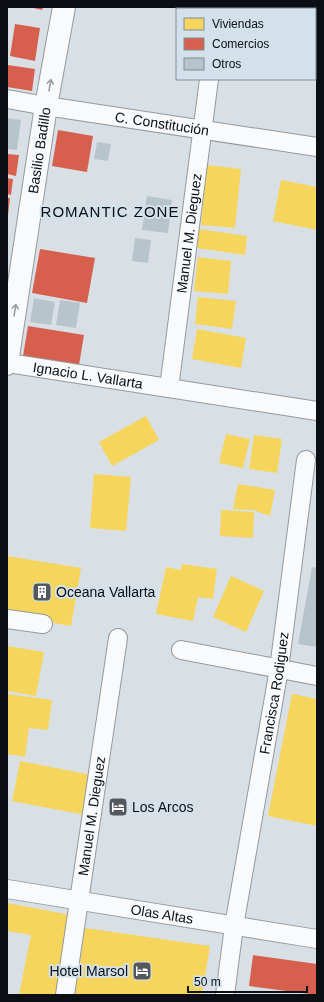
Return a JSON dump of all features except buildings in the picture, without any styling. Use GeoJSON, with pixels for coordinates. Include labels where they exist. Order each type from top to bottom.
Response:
{"type":"FeatureCollection","features":[{"type":"Feature","properties":{"kind":"main road","name":"Basilio Badillo"},"geometry":{"type":"LineString","coordinates":[[7,363],[46,106],[64,7]]}},
{"type":"Feature","properties":{"kind":"street","name":"Manuel M. Dieguez"},"geometry":{"type":"LineString","coordinates":[[169,388],[209,80]]}},
{"type":"Feature","properties":{"kind":"street","name":"C. Constitución"},"geometry":{"type":"LineString","coordinates":[[7,99],[317,147]]}},
{"type":"Feature","properties":{"kind":"street","name":"Ignacio L. Vallarta"},"geometry":{"type":"LineString","coordinates":[[7,363],[317,411]]}},
{"type":"Feature","properties":{"kind":"street","name":"Francisca Rodiguez"},"geometry":{"type":"LineString","coordinates":[[225,995],[234,926],[279,669],[306,460]]}},
{"type":"Feature","properties":{"kind":"street"},"geometry":{"type":"LineString","coordinates":[[7,619],[43,624]]}},
{"type":"Feature","properties":{"kind":"street","name":"Manuel M. Dieguez"},"geometry":{"type":"LineString","coordinates":[[65,995],[118,638]]}},
{"type":"Feature","properties":{"kind":"street"},"geometry":{"type":"LineString","coordinates":[[181,650],[317,676]]}},
{"type":"Feature","properties":{"kind":"street","name":"Olas Altas"},"geometry":{"type":"LineString","coordinates":[[7,889],[317,939]]}},
{"type":"Feature","properties":{"kind":"place","name":"Oceana Vallarta"},"geometry":{"type":"Point","coordinates":[42,592]}},
{"type":"Feature","properties":{"kind":"place","name":"Los Arcos"},"geometry":{"type":"Point","coordinates":[118,807]}},
{"type":"Feature","properties":{"kind":"place","name":"Hotel Marsol"},"geometry":{"type":"Point","coordinates":[142,971]}},
{"type":"Feature","properties":{"kind":"district","name":"ROMANTIC ZONE"},"geometry":{"type":"Point","coordinates":[110,212]}}]}
